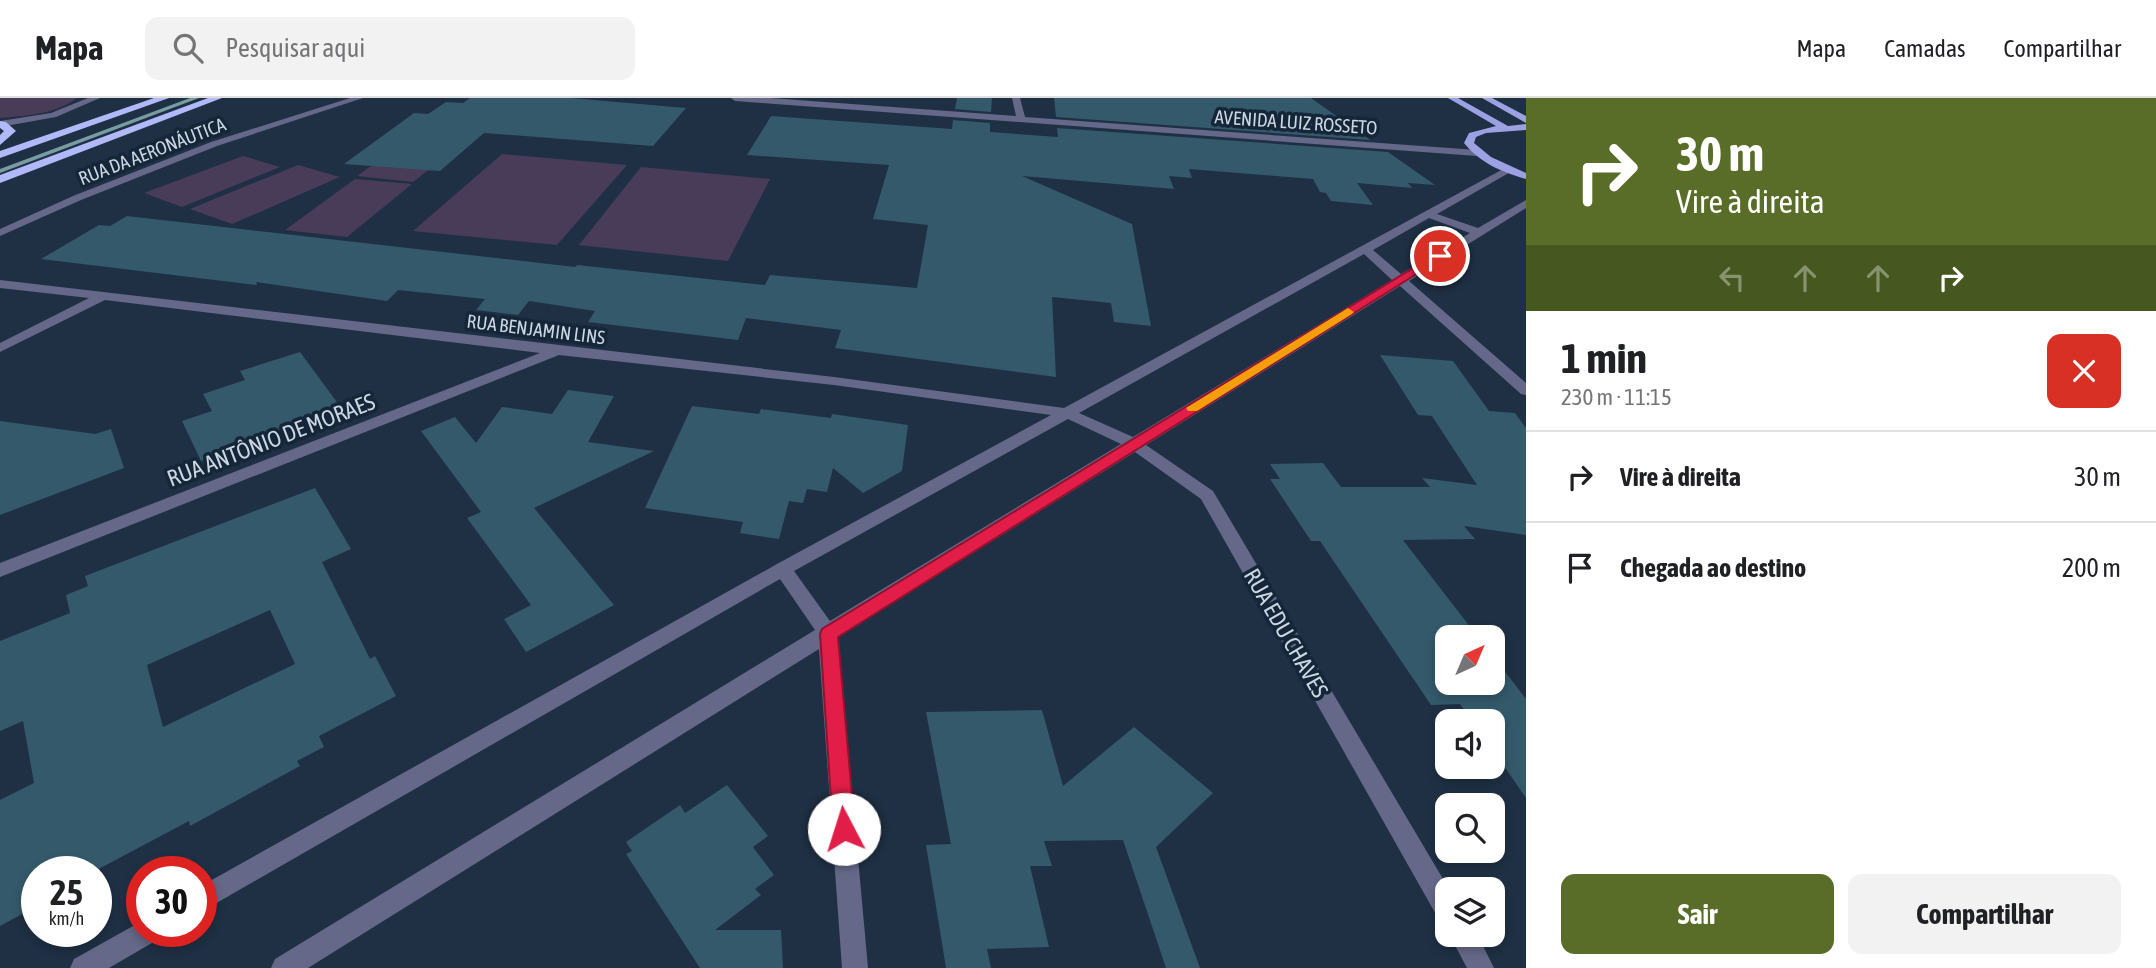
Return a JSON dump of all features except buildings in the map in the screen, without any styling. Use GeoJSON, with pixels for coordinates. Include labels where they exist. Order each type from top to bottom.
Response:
{"type":"FeatureCollection","features":[{"type":"Feature","properties":{"kind":"highway"},"geometry":{"type":"LineString","coordinates":[[0,155],[164,98]]}},
{"type":"Feature","properties":{"kind":"highway"},"geometry":{"type":"LineString","coordinates":[[0,179],[217,98]]}},
{"type":"Feature","properties":{"kind":"highway"},"geometry":{"type":"LineString","coordinates":[[0,142],[10,131],[1,124]]}},
{"type":"Feature","properties":{"kind":"main road"},"geometry":{"type":"LineString","coordinates":[[1452,98],[1504,127]]}},
{"type":"Feature","properties":{"kind":"main road"},"geometry":{"type":"LineString","coordinates":[[1486,98],[1526,120]]}},
{"type":"Feature","properties":{"kind":"main road"},"geometry":{"type":"LineString","coordinates":[[1517,173],[1477,153],[1469,143],[1472,135],[1484,130],[1526,127]]}},
{"type":"Feature","properties":{"kind":"street"},"geometry":{"type":"LineString","coordinates":[[1,124],[53,115],[74,109],[96,98]]}},
{"type":"Feature","properties":{"kind":"street","name":"RUA DA AERONÁUTICA"},"geometry":{"type":"LineString","coordinates":[[0,233],[77,198],[214,144],[359,98]]}},
{"type":"Feature","properties":{"kind":"street","name":"AVENIDA LUIZ ROSSETO"},"geometry":{"type":"LineString","coordinates":[[736,98],[796,100],[1477,153]]}},
{"type":"Feature","properties":{"kind":"street"},"geometry":{"type":"LineString","coordinates":[[1017,98],[1021,119]]}},
{"type":"Feature","properties":{"kind":"street"},"geometry":{"type":"LineString","coordinates":[[217,892],[783,569],[1427,214],[1517,173]]}},
{"type":"Feature","properties":{"kind":"street"},"geometry":{"type":"LineString","coordinates":[[284,968],[1526,202]]}},
{"type":"Feature","properties":{"kind":"street"},"geometry":{"type":"LineString","coordinates":[[1427,214],[1479,232]]}},
{"type":"Feature","properties":{"kind":"street"},"geometry":{"type":"LineString","coordinates":[[1364,248],[1526,391]]}},
{"type":"Feature","properties":{"kind":"street","name":"RUA BENJAMIN LINS"},"geometry":{"type":"LineString","coordinates":[[0,284],[834,381],[1068,414]]}},
{"type":"Feature","properties":{"kind":"street"},"geometry":{"type":"LineString","coordinates":[[0,348],[104,296]]}},
{"type":"Feature","properties":{"kind":"street","name":"RUA ANTÔNIO DE MORAES"},"geometry":{"type":"LineString","coordinates":[[0,570],[558,351]]}},
{"type":"Feature","properties":{"kind":"street","name":"RUA EDU CHAVES"},"geometry":{"type":"LineString","coordinates":[[1068,414],[1134,444],[1207,495],[1435,888]]}},
{"type":"Feature","properties":{"kind":"street"},"geometry":{"type":"LineString","coordinates":[[783,569],[828,634],[855,968]]}},
{"type":"Feature","properties":{"kind":"street"},"geometry":{"type":"LineString","coordinates":[[83,968],[126,944]]}},
{"type":"Feature","properties":{"kind":"street"},"geometry":{"type":"LineString","coordinates":[[1469,947],[1481,968]]}},
{"type":"Feature","properties":{"kind":"shaded area"},"geometry":{"type":"Polygon","coordinates":[[[0,98],[77,98],[50,111],[0,118],[0,98]]]}},
{"type":"Feature","properties":{"kind":"shaded area"},"geometry":{"type":"Polygon","coordinates":[[[416,134],[468,139],[413,182],[357,176],[416,134]]]}},
{"type":"Feature","properties":{"kind":"shaded area"},"geometry":{"type":"Polygon","coordinates":[[[502,154],[627,165],[557,245],[413,231],[502,154]]]}},
{"type":"Feature","properties":{"kind":"shaded area"},"geometry":{"type":"Polygon","coordinates":[[[243,156],[280,167],[182,207],[144,193],[243,156]]]}},
{"type":"Feature","properties":{"kind":"shaded area"},"geometry":{"type":"Polygon","coordinates":[[[298,165],[340,177],[232,224],[190,209],[298,165]]]}},
{"type":"Feature","properties":{"kind":"shaded area"},"geometry":{"type":"Polygon","coordinates":[[[641,167],[770,179],[728,261],[579,245],[641,167]]]}},
{"type":"Feature","properties":{"kind":"shaded area"},"geometry":{"type":"Polygon","coordinates":[[[355,179],[412,184],[347,237],[285,230],[355,179]]]}},
{"type":"Feature","properties":{"kind":"waterway"},"geometry":{"type":"LineString","coordinates":[[0,171],[196,98]]}},
{"type":"Feature","properties":{"kind":"slow traffic"},"geometry":{"type":"LineString","coordinates":[[1193,408],[1348,312]]}},
{"type":"Feature","properties":{"kind":"route"},"geometry":{"type":"LineString","coordinates":[[844,829],[828,634],[1440,256]]}}]}
